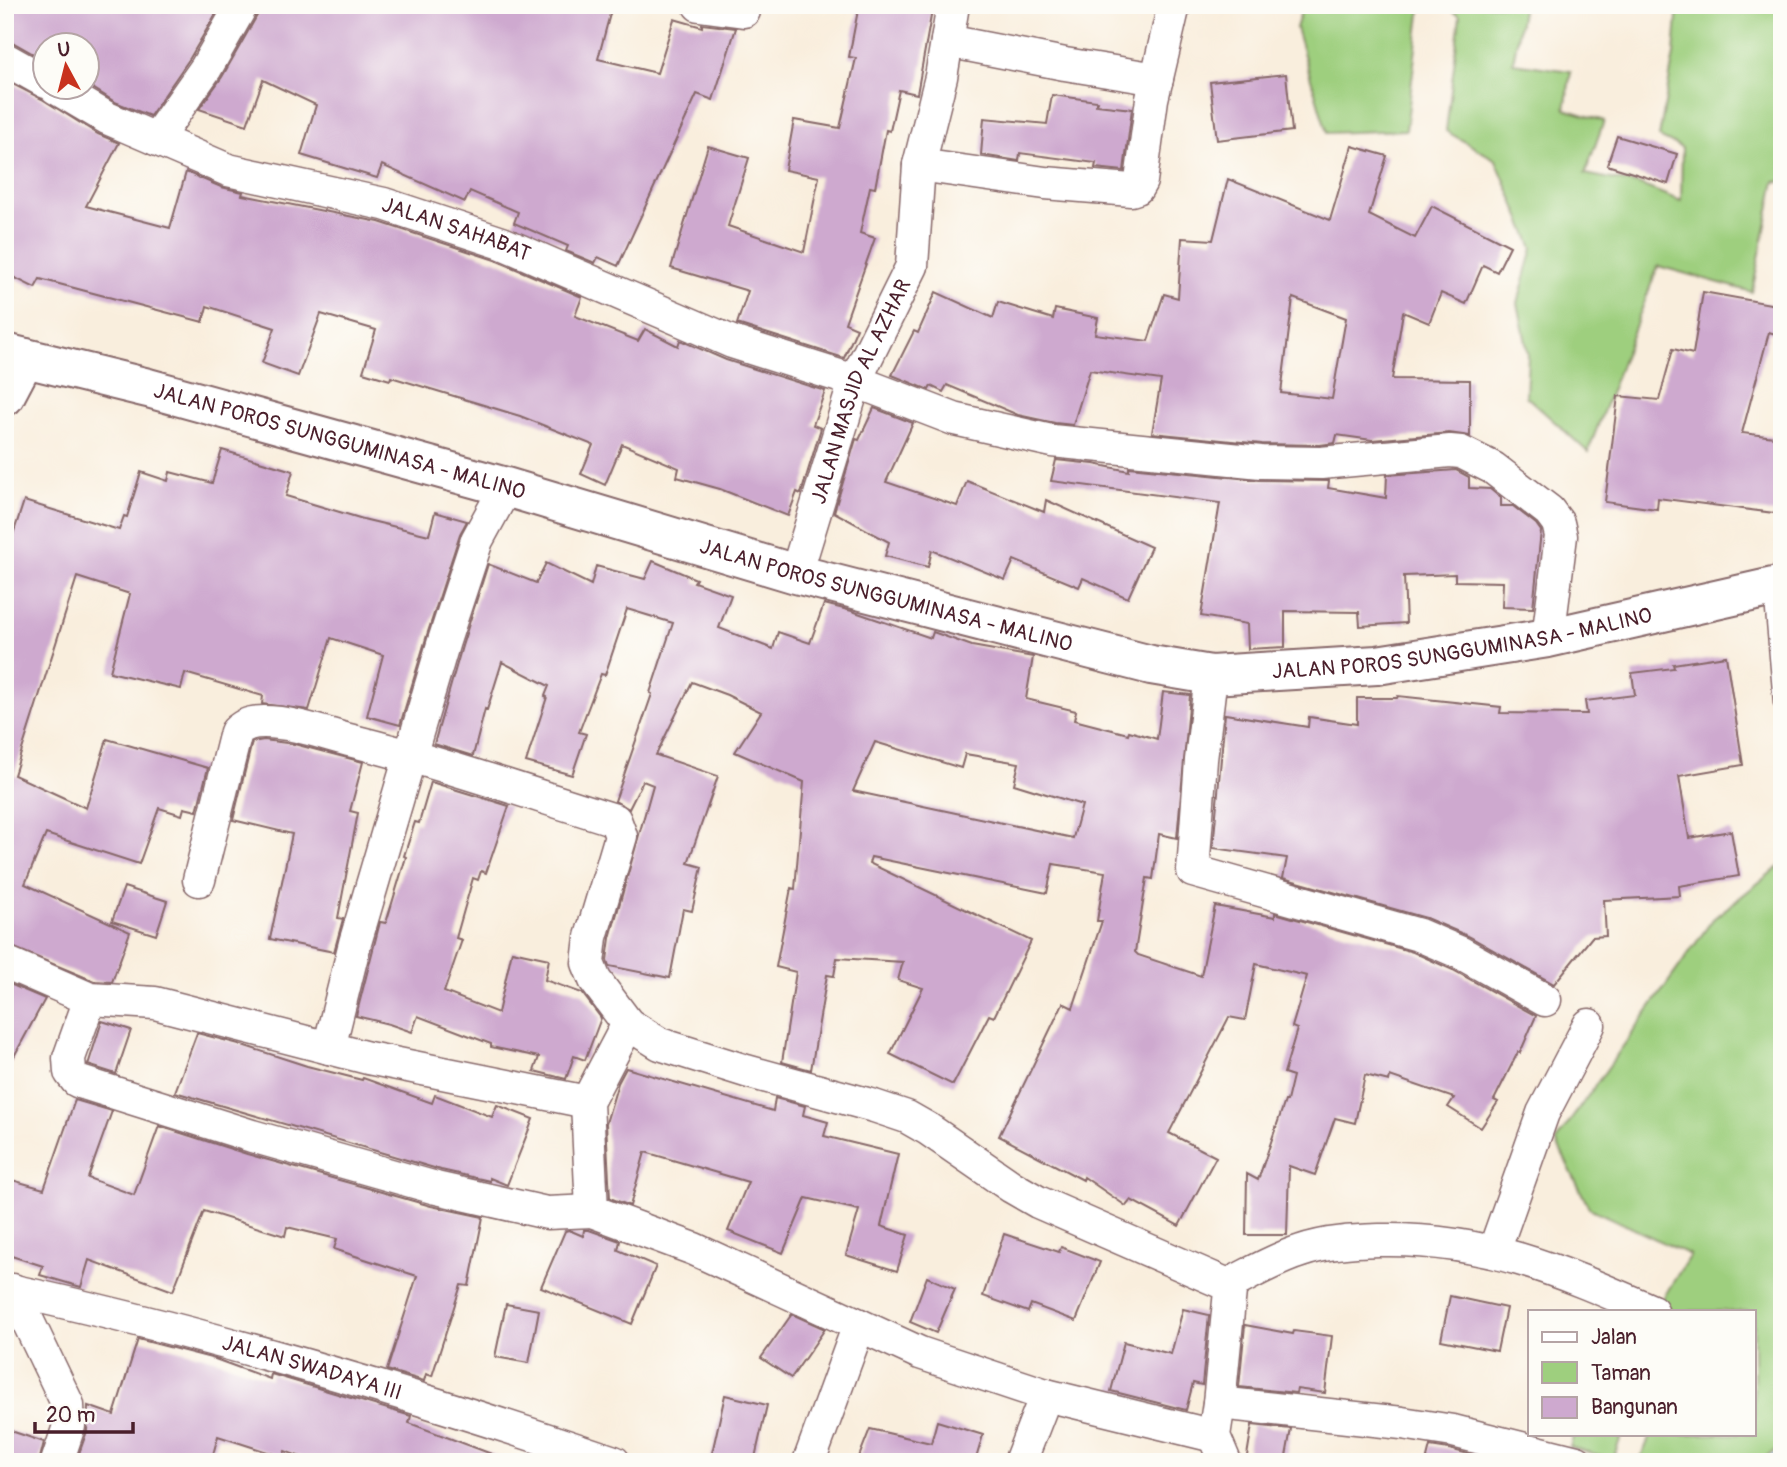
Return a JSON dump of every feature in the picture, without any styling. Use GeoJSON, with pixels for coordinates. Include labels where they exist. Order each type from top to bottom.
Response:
{"type":"FeatureCollection","features":[{"type":"Feature","properties":{"kind":"main road"},"geometry":{"type":"LineString","coordinates":[[5,396],[15,355]]}},
{"type":"Feature","properties":{"kind":"main road","name":"JALAN POROS SUNGGUMINASA - MALINO"},"geometry":{"type":"LineString","coordinates":[[15,355],[148,388],[506,487],[796,574],[1151,665],[1211,675],[1377,665],[1548,638],[1777,586]]}},
{"type":"Feature","properties":{"kind":"street"},"geometry":{"type":"LineString","coordinates":[[156,139],[206,68],[242,5]]}},
{"type":"Feature","properties":{"kind":"street"},"geometry":{"type":"LineString","coordinates":[[699,5],[744,11]]}},
{"type":"Feature","properties":{"kind":"street","name":"JALAN MASJID AL AZHAR"},"geometry":{"type":"LineString","coordinates":[[796,574],[855,381],[912,266],[919,165],[941,77],[953,5]]}},
{"type":"Feature","properties":{"kind":"street"},"geometry":{"type":"LineString","coordinates":[[919,165],[1045,183],[1131,190],[1137,188],[1141,181],[1157,79],[1174,5]]}},
{"type":"Feature","properties":{"kind":"street"},"geometry":{"type":"LineString","coordinates":[[947,41],[1157,79]]}},
{"type":"Feature","properties":{"kind":"street"},"geometry":{"type":"LineString","coordinates":[[5,59],[32,74]]}},
{"type":"Feature","properties":{"kind":"street","name":"JALAN SAHABAT"},"geometry":{"type":"LineString","coordinates":[[80,102],[107,118],[228,170],[384,204],[502,243],[732,342],[855,381],[954,419],[1052,441],[1261,462],[1309,463],[1450,451],[1468,455],[1493,468],[1523,490],[1549,511],[1558,523],[1560,536],[1548,638]]}},
{"type":"Feature","properties":{"kind":"street"},"geometry":{"type":"LineString","coordinates":[[329,1048],[352,956],[410,755],[477,540],[506,487]]}},
{"type":"Feature","properties":{"kind":"street"},"geometry":{"type":"LineString","coordinates":[[1211,675],[1201,760],[1193,871],[1419,935],[1461,953],[1545,1000]]}},
{"type":"Feature","properties":{"kind":"street"},"geometry":{"type":"LineString","coordinates":[[90,999],[69,1058],[70,1072],[77,1081],[240,1133],[436,1188],[547,1213],[592,1211],[694,1249],[920,1353],[1219,1449],[1219,1403],[1230,1291],[1228,1285],[1038,1202],[907,1117],[660,1044],[628,1024],[595,980],[588,963],[591,937],[621,836],[615,820],[410,755],[298,727],[265,722],[242,726],[236,732],[199,880]]}},
{"type":"Feature","properties":{"kind":"street"},"geometry":{"type":"LineString","coordinates":[[5,962],[90,999],[155,1003],[329,1048],[516,1090],[587,1102]]}},
{"type":"Feature","properties":{"kind":"street"},"geometry":{"type":"LineString","coordinates":[[592,1211],[587,1102],[628,1024]]}},
{"type":"Feature","properties":{"kind":"street"},"geometry":{"type":"LineString","coordinates":[[1494,1251],[1543,1113],[1589,1025]]}},
{"type":"Feature","properties":{"kind":"street"},"geometry":{"type":"LineString","coordinates":[[1228,1285],[1302,1250],[1333,1243],[1409,1240],[1494,1251],[1565,1273],[1650,1310]]}},
{"type":"Feature","properties":{"kind":"street"},"geometry":{"type":"LineString","coordinates":[[9,1289],[68,1405],[69,1426],[57,1462]]}},
{"type":"Feature","properties":{"kind":"street","name":"JALAN SWADAYA III"},"geometry":{"type":"LineString","coordinates":[[9,1289],[148,1320],[271,1354],[460,1410],[614,1462]]}},
{"type":"Feature","properties":{"kind":"street"},"geometry":{"type":"LineString","coordinates":[[809,1462],[859,1325]]}},
{"type":"Feature","properties":{"kind":"street"},"geometry":{"type":"LineString","coordinates":[[1020,1462],[1046,1395]]}},
{"type":"Feature","properties":{"kind":"street"},"geometry":{"type":"LineString","coordinates":[[1219,1403],[1453,1431],[1577,1462]]}},
{"type":"Feature","properties":{"kind":"lane"},"geometry":{"type":"LineString","coordinates":[[1777,586],[1782,703]]}},
{"type":"Feature","properties":{"kind":"green space"},"geometry":{"type":"Polygon","coordinates":[[[1303,5],[1421,5],[1406,130],[1327,133],[1296,28],[1303,5]]]}},
{"type":"Feature","properties":{"kind":"green space"},"geometry":{"type":"Polygon","coordinates":[[[1443,5],[1523,5],[1513,63],[1571,71],[1565,109],[1604,121],[1585,174],[1638,184],[1681,201],[1682,148],[1659,137],[1674,54],[1678,5],[1782,5],[1782,182],[1775,181],[1752,292],[1658,266],[1588,452],[1526,396],[1528,353],[1518,303],[1533,248],[1496,160],[1446,131],[1460,16],[1443,5]]]}},
{"type":"Feature","properties":{"kind":"green space"},"geometry":{"type":"Polygon","coordinates":[[[1782,864],[1782,1447],[1757,1462],[1639,1462],[1650,1436],[1756,1436],[1756,1310],[1656,1310],[1690,1255],[1589,1208],[1556,1141],[1713,919],[1782,864]]]}},
{"type":"Feature","properties":{"kind":"green space"},"geometry":{"type":"Polygon","coordinates":[[[1573,1436],[1621,1436],[1613,1459],[1570,1447],[1573,1436]]]}},
{"type":"Feature","properties":{"kind":"building"},"geometry":{"type":"Polygon","coordinates":[[[5,5],[221,5],[190,58],[150,116],[102,94],[102,32],[32,32],[32,53],[5,41],[5,5]]]}},
{"type":"Feature","properties":{"kind":"building"},"geometry":{"type":"Polygon","coordinates":[[[260,5],[589,5],[611,10],[598,59],[657,73],[674,19],[702,27],[702,24],[736,28],[713,100],[697,94],[618,266],[598,257],[595,263],[566,251],[568,246],[514,223],[518,212],[470,191],[465,202],[382,165],[377,178],[301,155],[316,105],[263,80],[247,125],[199,109],[222,77],[258,14],[260,5]]]}},
{"type":"Feature","properties":{"kind":"building"},"geometry":{"type":"Polygon","coordinates":[[[859,5],[933,5],[917,94],[899,90],[890,131],[886,130],[875,188],[870,187],[860,233],[875,238],[845,323],[857,328],[844,358],[737,324],[748,291],[671,268],[708,146],[749,158],[728,226],[804,252],[819,177],[785,170],[794,120],[840,128],[856,58],[849,57],[859,5]]]}},
{"type":"Feature","properties":{"kind":"building"},"geometry":{"type":"Polygon","coordinates":[[[1286,74],[1292,131],[1217,140],[1210,82],[1286,74]]]}},
{"type":"Feature","properties":{"kind":"building"},"geometry":{"type":"Polygon","coordinates":[[[5,80],[32,94],[32,102],[47,102],[98,134],[119,143],[86,206],[170,228],[186,172],[221,187],[243,192],[242,195],[379,222],[495,260],[582,297],[575,316],[638,341],[645,329],[678,346],[680,340],[726,360],[825,391],[813,425],[821,428],[801,494],[797,492],[788,516],[720,489],[677,477],[679,468],[622,444],[605,485],[581,474],[593,445],[520,416],[391,377],[390,380],[363,372],[376,330],[321,314],[298,376],[262,363],[275,328],[207,306],[203,322],[40,279],[35,288],[5,273],[5,80]]]}},
{"type":"Feature","properties":{"kind":"building"},"geometry":{"type":"Polygon","coordinates":[[[1052,95],[1097,101],[1096,105],[1132,109],[1124,171],[1095,168],[1096,163],[1020,153],[1019,161],[981,155],[984,118],[1047,124],[1052,95]]]}},
{"type":"Feature","properties":{"kind":"building"},"geometry":{"type":"Polygon","coordinates":[[[1617,136],[1677,154],[1668,184],[1607,165],[1617,136]]]}},
{"type":"Feature","properties":{"kind":"building"},"geometry":{"type":"Polygon","coordinates":[[[1352,146],[1387,156],[1369,215],[1415,238],[1432,206],[1510,246],[1497,272],[1483,265],[1466,304],[1441,293],[1429,323],[1403,312],[1392,379],[1470,380],[1470,436],[1449,433],[1372,440],[1337,435],[1335,443],[1320,445],[1262,444],[1152,433],[1161,380],[1090,370],[1073,425],[1018,415],[947,385],[943,392],[931,386],[929,390],[892,375],[914,331],[918,333],[936,292],[993,318],[998,302],[1053,319],[1055,309],[1098,318],[1095,334],[1148,341],[1164,294],[1178,298],[1182,238],[1213,240],[1228,179],[1330,220],[1352,146]],[[1293,298],[1281,393],[1332,399],[1346,318],[1293,298]]]}},
{"type":"Feature","properties":{"kind":"building"},"geometry":{"type":"Polygon","coordinates":[[[1703,292],[1782,306],[1782,336],[1769,332],[1742,433],[1782,438],[1782,514],[1658,498],[1657,509],[1605,502],[1618,396],[1659,400],[1673,349],[1693,354],[1703,292]]]}},
{"type":"Feature","properties":{"kind":"building"},"geometry":{"type":"Polygon","coordinates":[[[874,408],[913,423],[886,482],[957,506],[967,481],[1044,512],[1046,500],[1151,547],[1128,598],[1083,578],[1079,587],[1014,560],[1005,580],[932,550],[928,567],[885,556],[889,542],[834,512],[856,439],[859,440],[874,408]]]}},
{"type":"Feature","properties":{"kind":"building"},"geometry":{"type":"Polygon","coordinates":[[[222,450],[293,471],[286,496],[363,519],[429,535],[435,512],[467,521],[460,534],[400,725],[367,716],[383,655],[331,638],[309,710],[262,704],[263,696],[185,673],[181,689],[110,672],[130,594],[77,577],[14,775],[86,808],[107,739],[208,768],[197,811],[184,808],[182,815],[159,808],[139,864],[46,834],[25,884],[130,932],[112,982],[94,981],[5,944],[5,559],[24,501],[119,530],[124,516],[127,517],[141,472],[168,481],[170,472],[212,483],[222,450]]]}},
{"type":"Feature","properties":{"kind":"building"},"geometry":{"type":"Polygon","coordinates":[[[1056,460],[1129,471],[1129,467],[1259,480],[1329,481],[1328,488],[1386,498],[1387,475],[1456,470],[1469,477],[1469,488],[1490,489],[1501,498],[1501,506],[1513,506],[1541,531],[1533,608],[1502,607],[1503,582],[1455,581],[1455,574],[1404,576],[1406,623],[1360,626],[1359,612],[1285,611],[1285,647],[1248,649],[1247,624],[1201,616],[1220,503],[1051,481],[1056,460]]]}},
{"type":"Feature","properties":{"kind":"building"},"geometry":{"type":"Polygon","coordinates":[[[653,561],[696,579],[694,582],[731,595],[719,628],[773,649],[778,632],[810,643],[824,604],[931,638],[933,632],[972,646],[1033,657],[1026,699],[1076,711],[1074,720],[1128,734],[1129,731],[1157,739],[1163,692],[1190,695],[1177,838],[1159,834],[1153,879],[1147,878],[1135,952],[1201,976],[1215,906],[1275,917],[1275,913],[1413,952],[1453,970],[1536,1016],[1520,1053],[1518,1052],[1494,1100],[1498,1102],[1481,1128],[1448,1107],[1454,1098],[1390,1076],[1389,1081],[1365,1075],[1355,1123],[1335,1118],[1315,1175],[1289,1166],[1287,1235],[1246,1235],[1247,1174],[1258,1180],[1287,1101],[1293,1076],[1284,1073],[1297,1029],[1292,1027],[1307,976],[1256,964],[1245,1020],[1229,1017],[1169,1133],[1216,1157],[1179,1226],[1131,1200],[1126,1206],[1084,1177],[1083,1180],[999,1136],[1063,1003],[1073,1008],[1102,921],[1097,921],[1105,872],[1053,864],[1047,893],[871,857],[869,863],[1031,941],[994,1017],[989,1015],[953,1085],[890,1054],[923,988],[898,980],[903,962],[837,958],[834,976],[827,975],[811,1070],[782,1062],[796,972],[776,967],[791,888],[795,889],[804,782],[735,752],[761,712],[692,682],[656,755],[718,776],[688,863],[702,867],[692,911],[683,909],[670,978],[609,966],[607,960],[610,938],[653,785],[643,781],[629,809],[615,801],[673,623],[627,609],[605,675],[601,674],[579,732],[586,734],[572,775],[526,762],[549,686],[502,662],[487,710],[485,709],[473,756],[434,744],[488,564],[536,583],[546,563],[591,585],[596,566],[645,579],[653,561]],[[875,742],[853,791],[1073,838],[1082,805],[1014,784],[1019,763],[965,754],[961,768],[875,742]]]}},
{"type":"Feature","properties":{"kind":"building"},"geometry":{"type":"Polygon","coordinates":[[[1726,656],[1743,765],[1679,776],[1689,838],[1731,831],[1739,876],[1679,886],[1680,896],[1604,900],[1606,936],[1592,937],[1554,984],[1470,937],[1426,918],[1283,878],[1287,858],[1213,848],[1225,714],[1308,727],[1309,717],[1357,724],[1357,698],[1398,696],[1501,707],[1500,713],[1587,714],[1585,701],[1635,695],[1632,673],[1674,668],[1673,664],[1726,656]]]}},
{"type":"Feature","properties":{"kind":"building"},"geometry":{"type":"Polygon","coordinates":[[[264,740],[294,744],[363,762],[350,811],[358,813],[338,918],[343,919],[334,952],[270,939],[292,834],[233,820],[252,742],[264,740]]]}},
{"type":"Feature","properties":{"kind":"building"},"geometry":{"type":"Polygon","coordinates":[[[431,782],[509,806],[486,873],[481,871],[478,880],[473,878],[456,938],[462,940],[444,992],[498,1013],[512,951],[549,959],[545,980],[582,993],[601,1018],[585,1060],[574,1056],[566,1079],[534,1071],[539,1057],[491,1047],[491,1044],[418,1016],[412,1032],[356,1016],[380,922],[386,923],[406,857],[404,856],[415,822],[419,823],[431,782]]]}},
{"type":"Feature","properties":{"kind":"building"},"geometry":{"type":"Polygon","coordinates":[[[124,887],[167,901],[156,935],[112,921],[124,887]]]}},
{"type":"Feature","properties":{"kind":"building"},"geometry":{"type":"Polygon","coordinates":[[[5,982],[45,999],[5,1073],[5,982]]]}},
{"type":"Feature","properties":{"kind":"building"},"geometry":{"type":"Polygon","coordinates":[[[102,1021],[131,1030],[116,1074],[88,1065],[102,1021]]]}},
{"type":"Feature","properties":{"kind":"building"},"geometry":{"type":"Polygon","coordinates":[[[197,1033],[307,1066],[362,1080],[363,1078],[432,1103],[435,1095],[492,1117],[497,1105],[533,1119],[507,1185],[490,1178],[490,1181],[441,1170],[175,1092],[197,1033]]]}},
{"type":"Feature","properties":{"kind":"building"},"geometry":{"type":"Polygon","coordinates":[[[626,1068],[773,1111],[775,1098],[805,1106],[803,1115],[828,1122],[824,1136],[898,1154],[881,1226],[908,1235],[897,1271],[846,1255],[859,1210],[806,1198],[783,1253],[728,1231],[748,1182],[645,1152],[630,1206],[610,1198],[606,1123],[618,1083],[626,1068]]]}},
{"type":"Feature","properties":{"kind":"building"},"geometry":{"type":"Polygon","coordinates":[[[75,1100],[112,1111],[88,1178],[134,1195],[159,1126],[431,1206],[483,1217],[469,1286],[461,1285],[432,1376],[426,1374],[424,1381],[387,1370],[417,1276],[334,1249],[337,1239],[287,1227],[285,1236],[204,1211],[173,1291],[89,1260],[81,1287],[40,1275],[43,1266],[5,1254],[5,1178],[44,1189],[75,1100]]]}},
{"type":"Feature","properties":{"kind":"building"},"geometry":{"type":"Polygon","coordinates":[[[584,1230],[589,1230],[620,1241],[618,1250],[656,1266],[632,1324],[541,1287],[565,1231],[583,1236],[584,1230]]]}},
{"type":"Feature","properties":{"kind":"building"},"geometry":{"type":"Polygon","coordinates":[[[1004,1234],[1059,1252],[1061,1247],[1100,1262],[1076,1321],[1031,1304],[1028,1312],[983,1296],[1004,1234]]]}},
{"type":"Feature","properties":{"kind":"building"},"geometry":{"type":"Polygon","coordinates":[[[927,1277],[955,1289],[936,1333],[910,1322],[927,1277]]]}},
{"type":"Feature","properties":{"kind":"building"},"geometry":{"type":"Polygon","coordinates":[[[1450,1296],[1506,1308],[1497,1351],[1441,1340],[1450,1296]]]}},
{"type":"Feature","properties":{"kind":"building"},"geometry":{"type":"Polygon","coordinates":[[[506,1304],[539,1310],[529,1363],[495,1357],[506,1304]]]}},
{"type":"Feature","properties":{"kind":"building"},"geometry":{"type":"Polygon","coordinates":[[[1183,1309],[1209,1315],[1202,1385],[1193,1383],[1186,1410],[1111,1391],[1124,1342],[1171,1354],[1183,1309]]]}},
{"type":"Feature","properties":{"kind":"building"},"geometry":{"type":"Polygon","coordinates":[[[792,1314],[825,1329],[791,1378],[761,1358],[792,1314]]]}},
{"type":"Feature","properties":{"kind":"building"},"geometry":{"type":"Polygon","coordinates":[[[1245,1325],[1293,1334],[1294,1331],[1332,1336],[1325,1393],[1239,1387],[1245,1325]]]}},
{"type":"Feature","properties":{"kind":"building"},"geometry":{"type":"Polygon","coordinates":[[[138,1339],[215,1359],[270,1379],[271,1374],[411,1416],[409,1423],[505,1459],[505,1462],[314,1462],[285,1451],[283,1457],[218,1436],[211,1462],[76,1462],[87,1431],[88,1406],[114,1415],[138,1339]]]}},
{"type":"Feature","properties":{"kind":"building"},"geometry":{"type":"Polygon","coordinates":[[[725,1395],[767,1405],[754,1462],[710,1462],[725,1395]]]}},
{"type":"Feature","properties":{"kind":"building"},"geometry":{"type":"Polygon","coordinates":[[[937,1421],[983,1435],[975,1462],[857,1462],[870,1429],[931,1443],[937,1421]]]}},
{"type":"Feature","properties":{"kind":"building"},"geometry":{"type":"Polygon","coordinates":[[[1252,1425],[1291,1429],[1285,1462],[1246,1462],[1252,1425]]]}},
{"type":"Feature","properties":{"kind":"building"},"geometry":{"type":"Polygon","coordinates":[[[5,1429],[44,1442],[39,1462],[5,1462],[5,1429]]]}},
{"type":"Feature","properties":{"kind":"building"},"geometry":{"type":"Polygon","coordinates":[[[1430,1446],[1449,1449],[1500,1462],[1426,1462],[1430,1446]]]}},
{"type":"Feature","properties":{"kind":"waterway"},"geometry":{"type":"LineString","coordinates":[[1771,1462],[1782,1456]]}}]}
